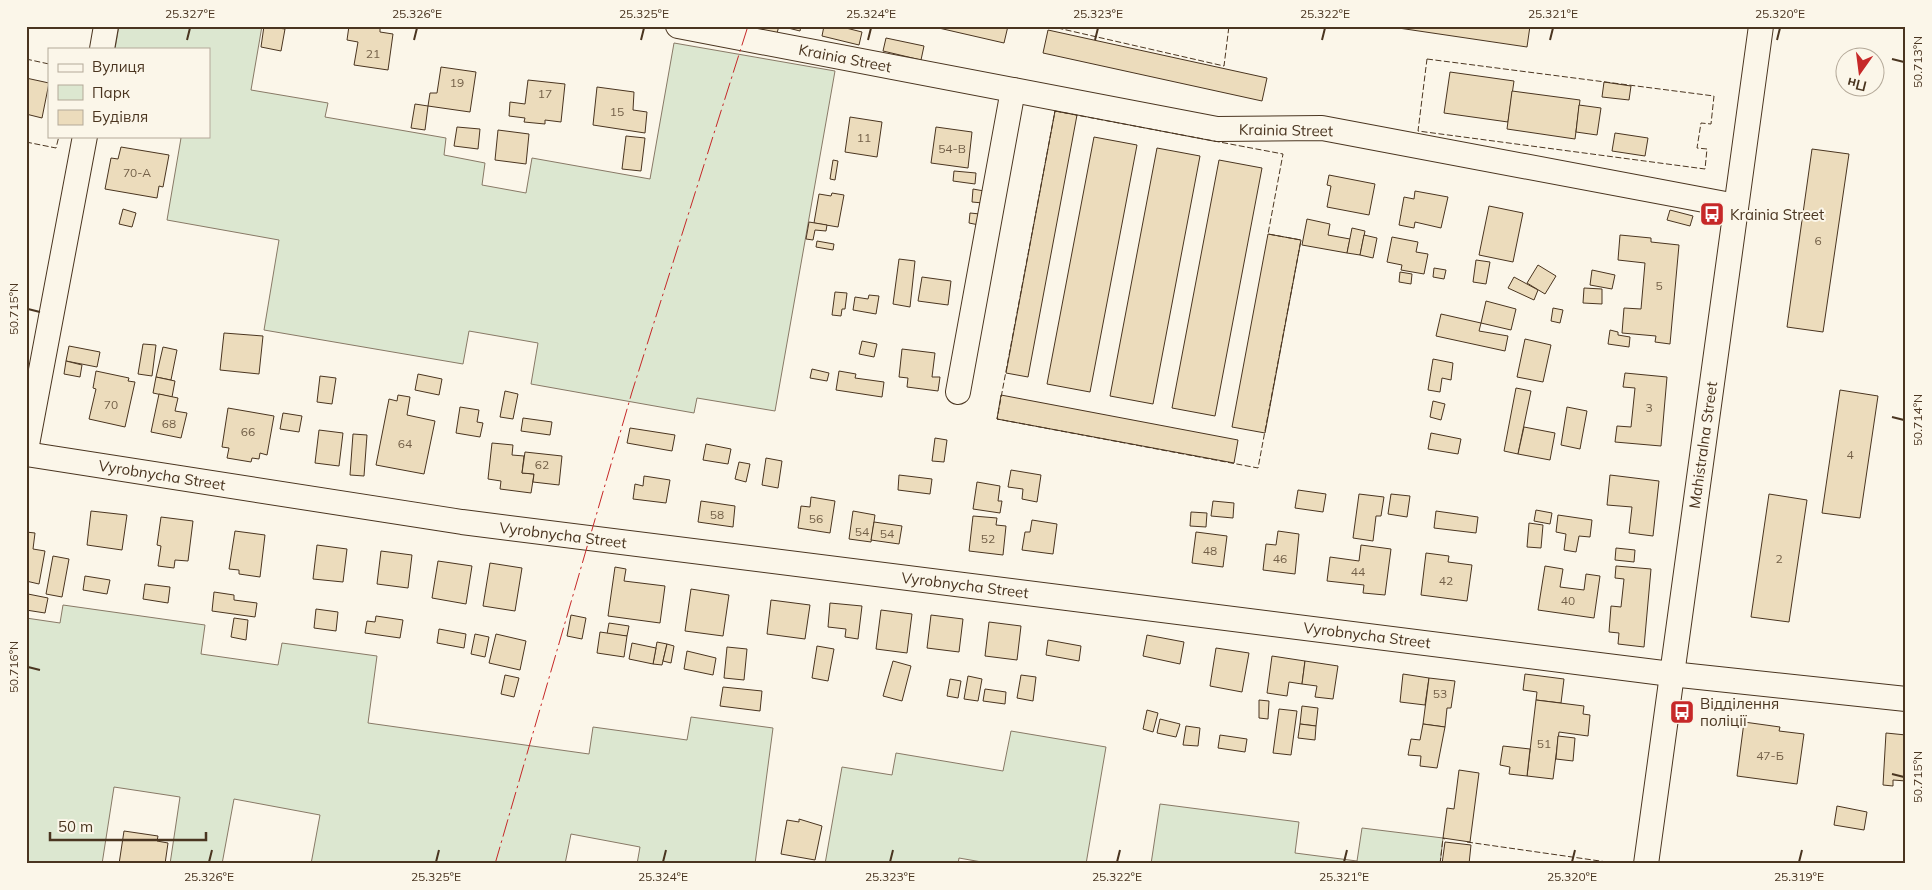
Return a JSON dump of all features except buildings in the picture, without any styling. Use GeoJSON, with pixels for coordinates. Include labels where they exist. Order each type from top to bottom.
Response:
{"type":"FeatureCollection","features":[{"type":"Feature","properties":{"kind":"street"},"geometry":{"type":"LineString","coordinates":[[102,48],[106,26]]}},
{"type":"Feature","properties":{"kind":"street","name":"Krainia Street"},"geometry":{"type":"LineString","coordinates":[[678,26],[1217,129],[1322,128],[1736,206]]}},
{"type":"Feature","properties":{"kind":"street","name":"Mahistralna Street"},"geometry":{"type":"LineString","coordinates":[[1646,864],[1761,26]]}},
{"type":"Feature","properties":{"kind":"street"},"geometry":{"type":"LineString","coordinates":[[958,392],[1013,90]]}},
{"type":"Feature","properties":{"kind":"street"},"geometry":{"type":"LineString","coordinates":[[26,450],[85,138]]}},
{"type":"Feature","properties":{"kind":"street","name":"Vyrobnycha Street"},"geometry":{"type":"LineString","coordinates":[[26,454],[462,522],[1671,674],[1906,699]]}},
{"type":"Feature","properties":{"kind":"green space"},"geometry":{"type":"Polygon","coordinates":[[[119,26],[262,26],[251,90],[328,103],[325,117],[446,138],[444,155],[485,163],[482,185],[526,193],[532,158],[650,179],[674,43],[835,71],[775,411],[697,398],[694,413],[531,384],[538,343],[469,331],[463,364],[264,330],[279,240],[167,220],[181,138],[210,138],[210,48],[115,48],[119,26]]]}},
{"type":"Feature","properties":{"kind":"green space"},"geometry":{"type":"Polygon","coordinates":[[[63,605],[205,625],[201,654],[278,665],[282,643],[377,656],[368,723],[589,754],[593,727],[687,740],[691,717],[773,728],[755,864],[637,864],[640,847],[571,834],[565,864],[311,864],[320,815],[234,799],[222,864],[170,864],[180,797],[114,787],[102,864],[26,864],[26,618],[60,623],[63,605]]]}},
{"type":"Feature","properties":{"kind":"green space"},"geometry":{"type":"Polygon","coordinates":[[[1011,731],[1106,747],[1086,864],[993,864],[959,858],[958,864],[825,864],[842,767],[892,775],[896,753],[1003,771],[1011,731]]]}},
{"type":"Feature","properties":{"kind":"green space"},"geometry":{"type":"Polygon","coordinates":[[[1160,804],[1299,822],[1295,853],[1357,861],[1362,828],[1443,838],[1440,864],[1151,864],[1160,804]]]}},
{"type":"Feature","properties":{"kind":"fence"},"geometry":{"type":"LineString","coordinates":[[1049,26],[1224,66],[1229,26]]}},
{"type":"Feature","properties":{"kind":"fence"},"geometry":{"type":"LineString","coordinates":[[26,59],[48,64]]}},
{"type":"Feature","properties":{"kind":"fence"},"geometry":{"type":"LineString","coordinates":[[1427,59],[1714,96],[1711,124],[1701,123],[1697,148],[1707,149],[1705,169],[1418,131],[1427,59]]}},
{"type":"Feature","properties":{"kind":"fence"},"geometry":{"type":"LineString","coordinates":[[1055,111],[1283,154],[1268,234],[1301,240],[1258,468],[997,419],[1055,111]]}},
{"type":"Feature","properties":{"kind":"fence"},"geometry":{"type":"LineString","coordinates":[[26,142],[56,148],[58,138]]}},
{"type":"Feature","properties":{"kind":"fence"},"geometry":{"type":"LineString","coordinates":[[1440,864],[1443,838],[1445,839]]}},
{"type":"Feature","properties":{"kind":"fence"},"geometry":{"type":"LineString","coordinates":[[1467,842],[1621,864]]}},
{"type":"Feature","properties":{"kind":"power"},"geometry":{"type":"LineString","coordinates":[[495,864],[632,392],[748,26]]}},
{"type":"Feature","properties":{"kind":"place","name":"Krainia Street"},"geometry":{"type":"Point","coordinates":[1712,214]}},
{"type":"Feature","properties":{"kind":"place","name":"Відділення поліції"},"geometry":{"type":"Point","coordinates":[1682,712]}}]}
